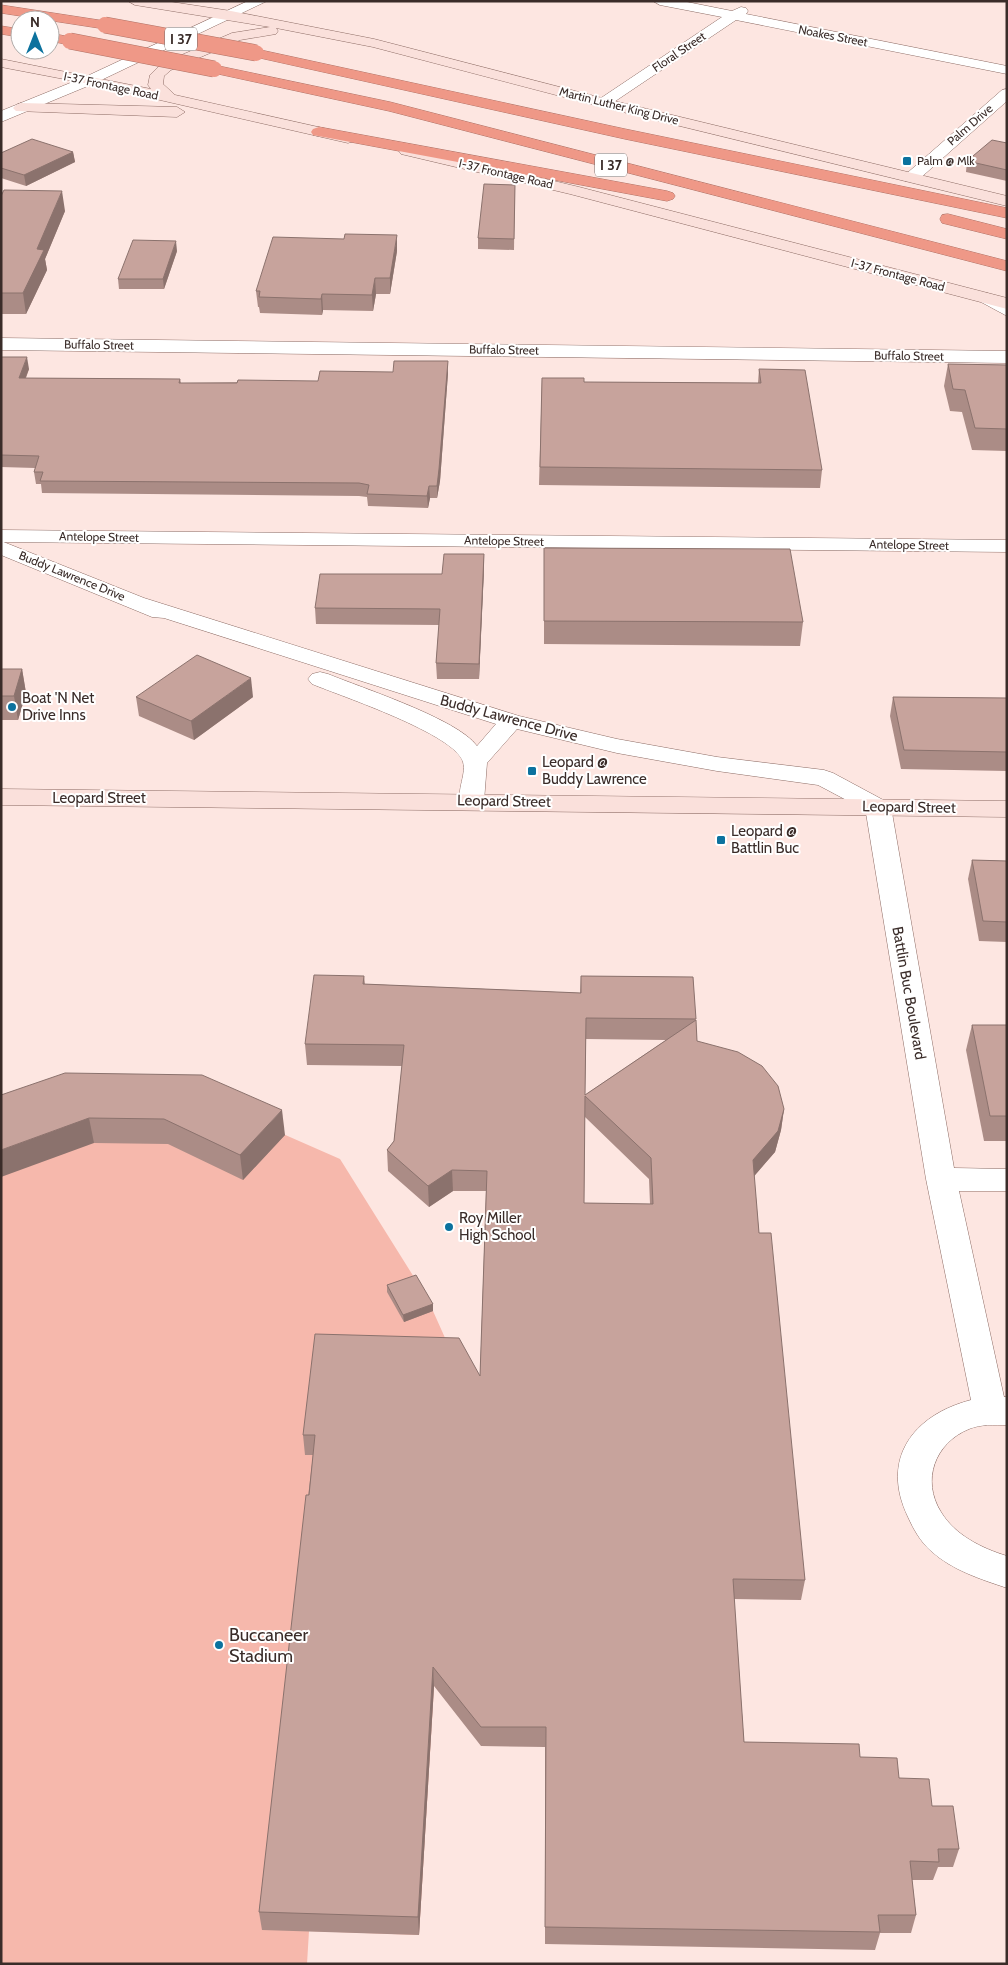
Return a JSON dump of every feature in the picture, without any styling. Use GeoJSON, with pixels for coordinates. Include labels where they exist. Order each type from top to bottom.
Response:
{"type":"FeatureCollection","features":[{"type":"Feature","properties":{"kind":"highway","name":"I 37"},"geometry":{"type":"LineString","coordinates":[[1,8],[105,25],[256,54],[625,134],[1007,234]]}},
{"type":"Feature","properties":{"kind":"highway","name":"I 37"},"geometry":{"type":"LineString","coordinates":[[60,39],[214,69],[390,107],[1007,266]]}},
{"type":"Feature","properties":{"kind":"highway"},"geometry":{"type":"LineString","coordinates":[[319,132],[755,214],[1007,270]]}},
{"type":"Feature","properties":{"kind":"highway"},"geometry":{"type":"LineString","coordinates":[[625,134],[1007,213]]}},
{"type":"Feature","properties":{"kind":"main road"},"geometry":{"type":"LineString","coordinates":[[135,1],[231,16]]}},
{"type":"Feature","properties":{"kind":"main road","name":"Martin Luther King Drive"},"geometry":{"type":"LineString","coordinates":[[231,16],[374,43],[603,103],[1007,200]]}},
{"type":"Feature","properties":{"kind":"main road"},"geometry":{"type":"LineString","coordinates":[[170,98],[162,93],[155,84],[157,75],[166,67],[237,36],[272,31],[308,30]]}},
{"type":"Feature","properties":{"kind":"main road","name":"I-37 Frontage Road"},"geometry":{"type":"LineString","coordinates":[[1,64],[90,80],[573,190],[1007,304]]}},
{"type":"Feature","properties":{"kind":"main road"},"geometry":{"type":"LineString","coordinates":[[21,108],[236,113]]}},
{"type":"Feature","properties":{"kind":"main road","name":"Leopard Street"},"geometry":{"type":"LineString","coordinates":[[1,797],[472,801],[1007,809]]}},
{"type":"Feature","properties":{"kind":"street"},"geometry":{"type":"LineString","coordinates":[[1,117],[90,80],[260,1]]}},
{"type":"Feature","properties":{"kind":"street","name":"Noakes Street"},"geometry":{"type":"LineString","coordinates":[[660,1],[1007,70]]}},
{"type":"Feature","properties":{"kind":"street","name":"Floral Street"},"geometry":{"type":"LineString","coordinates":[[603,103],[755,1]]}},
{"type":"Feature","properties":{"kind":"street","name":"Palm Drive"},"geometry":{"type":"LineString","coordinates":[[911,178],[1007,93]]}},
{"type":"Feature","properties":{"kind":"street"},"geometry":{"type":"LineString","coordinates":[[986,298],[1007,311]]}},
{"type":"Feature","properties":{"kind":"street"},"geometry":{"type":"LineString","coordinates":[[985,357],[1007,340]]}},
{"type":"Feature","properties":{"kind":"street","name":"Buffalo Street"},"geometry":{"type":"LineString","coordinates":[[1,344],[1007,357]]}},
{"type":"Feature","properties":{"kind":"street","name":"Antelope Street"},"geometry":{"type":"LineString","coordinates":[[1,536],[1007,546]]}},
{"type":"Feature","properties":{"kind":"street","name":"Buddy Lawrence Drive"},"geometry":{"type":"LineString","coordinates":[[1,547],[144,604],[230,642],[443,729],[464,744],[475,762]]}},
{"type":"Feature","properties":{"kind":"street","name":"Buddy Lawrence Drive"},"geometry":{"type":"LineString","coordinates":[[144,604],[503,719],[617,746],[717,764],[824,778],[878,807]]}},
{"type":"Feature","properties":{"kind":"street"},"geometry":{"type":"LineString","coordinates":[[443,729],[503,719]]}},
{"type":"Feature","properties":{"kind":"street"},"geometry":{"type":"LineString","coordinates":[[472,801],[475,762],[503,719]]}},
{"type":"Feature","properties":{"kind":"street","name":"Battlin Buc Boulevard"},"geometry":{"type":"LineString","coordinates":[[878,807],[941,1179],[998,1410]]}},
{"type":"Feature","properties":{"kind":"street"},"geometry":{"type":"LineString","coordinates":[[941,1179],[1007,1180]]}},
{"type":"Feature","properties":{"kind":"street"},"geometry":{"type":"LineString","coordinates":[[998,1410],[962,1415],[939,1427],[922,1446],[914,1470],[917,1496],[928,1522],[949,1545],[976,1562],[1007,1572]]}},
{"type":"Feature","properties":{"kind":"shaded area","name":"Buccaneer Stadium"},"geometry":{"type":"Polygon","coordinates":[[[206,1100],[340,1159],[417,1282],[433,1311],[454,1358],[419,1935],[309,1931],[307,1964],[1,1964],[1,1122],[206,1100]]]}},
{"type":"Feature","properties":{"kind":"building"},"geometry":{"type":"Polygon","coordinates":[[[32,139],[73,152],[24,175],[1,168],[1,153],[32,139]]]}},
{"type":"Feature","properties":{"kind":"building"},"geometry":{"type":"Polygon","coordinates":[[[992,140],[1007,143],[1007,170],[967,161],[992,140]]]}},
{"type":"Feature","properties":{"kind":"building"},"geometry":{"type":"Polygon","coordinates":[[[484,184],[515,185],[514,239],[478,238],[484,184]]]}},
{"type":"Feature","properties":{"kind":"building"},"geometry":{"type":"Polygon","coordinates":[[[4,190],[62,191],[37,249],[44,250],[23,293],[1,293],[1,196],[4,190]]]}},
{"type":"Feature","properties":{"kind":"building"},"geometry":{"type":"Polygon","coordinates":[[[345,234],[397,235],[390,278],[375,278],[372,295],[322,294],[321,299],[259,297],[260,291],[256,291],[273,237],[344,239],[345,234]]]}},
{"type":"Feature","properties":{"kind":"building"},"geometry":{"type":"Polygon","coordinates":[[[133,240],[176,241],[163,279],[118,279],[133,240]]]}},
{"type":"Feature","properties":{"kind":"building"},"geometry":{"type":"Polygon","coordinates":[[[1,357],[27,357],[19,378],[180,379],[179,383],[237,383],[238,380],[318,381],[320,371],[393,372],[394,361],[448,361],[437,486],[429,486],[427,496],[367,494],[369,485],[359,483],[40,481],[43,472],[34,472],[39,456],[1,455],[1,357]]]}},
{"type":"Feature","properties":{"kind":"building"},"geometry":{"type":"Polygon","coordinates":[[[948,364],[1007,365],[1007,429],[975,428],[965,390],[953,389],[948,364]]]}},
{"type":"Feature","properties":{"kind":"building"},"geometry":{"type":"Polygon","coordinates":[[[759,369],[805,370],[822,470],[540,467],[542,378],[584,378],[584,382],[761,383],[759,369]]]}},
{"type":"Feature","properties":{"kind":"building"},"geometry":{"type":"Polygon","coordinates":[[[544,548],[790,549],[803,622],[544,621],[544,548]]]}},
{"type":"Feature","properties":{"kind":"building"},"geometry":{"type":"Polygon","coordinates":[[[444,554],[484,554],[479,664],[436,663],[440,609],[315,608],[320,574],[442,574],[444,554]]]}},
{"type":"Feature","properties":{"kind":"building"},"geometry":{"type":"Polygon","coordinates":[[[197,655],[251,678],[191,721],[136,697],[197,655]]]}},
{"type":"Feature","properties":{"kind":"building"},"geometry":{"type":"Polygon","coordinates":[[[1,669],[22,669],[14,696],[1,696],[1,669]]]}},
{"type":"Feature","properties":{"kind":"building"},"geometry":{"type":"Polygon","coordinates":[[[893,697],[1007,698],[1007,752],[904,750],[893,697]]]}},
{"type":"Feature","properties":{"kind":"building"},"geometry":{"type":"Polygon","coordinates":[[[972,860],[1007,861],[1007,922],[983,921],[972,860]]]}},
{"type":"Feature","properties":{"kind":"building"},"geometry":{"type":"Polygon","coordinates":[[[314,975],[364,976],[363,984],[581,993],[581,976],[693,977],[696,1019],[586,1018],[585,1095],[696,1020],[697,1041],[738,1052],[762,1066],[778,1086],[784,1109],[778,1131],[753,1160],[759,1233],[771,1233],[805,1580],[733,1579],[744,1742],[859,1744],[860,1757],[897,1758],[899,1778],[929,1779],[932,1806],[953,1806],[959,1849],[938,1849],[939,1862],[910,1861],[916,1915],[878,1915],[880,1932],[545,1927],[546,1727],[481,1727],[433,1667],[418,1917],[259,1912],[306,1495],[309,1495],[315,1435],[303,1435],[315,1334],[459,1338],[480,1376],[487,1171],[452,1170],[428,1186],[387,1150],[394,1141],[404,1045],[305,1044],[314,975]],[[585,1096],[584,1203],[653,1204],[651,1158],[585,1096]]]}},
{"type":"Feature","properties":{"kind":"building"},"geometry":{"type":"Polygon","coordinates":[[[972,1025],[1007,1025],[1007,1116],[990,1116],[972,1025]]]}},
{"type":"Feature","properties":{"kind":"building"},"geometry":{"type":"Polygon","coordinates":[[[65,1073],[202,1075],[282,1110],[240,1155],[164,1119],[89,1118],[1,1150],[1,1095],[65,1073]]]}},
{"type":"Feature","properties":{"kind":"building"},"geometry":{"type":"Polygon","coordinates":[[[416,1275],[433,1304],[403,1315],[387,1285],[416,1275]]]}},
{"type":"Feature","properties":{"kind":"place","name":"Palm @ Mlk"},"geometry":{"type":"Point","coordinates":[907,161]}},
{"type":"Feature","properties":{"kind":"place","name":"Boat 'N Net Drive Inns"},"geometry":{"type":"Point","coordinates":[12,707]}},
{"type":"Feature","properties":{"kind":"place","name":"Leopard @ Buddy Lawrence"},"geometry":{"type":"Point","coordinates":[532,771]}},
{"type":"Feature","properties":{"kind":"place","name":"Leopard @ Battlin Buc"},"geometry":{"type":"Point","coordinates":[721,840]}},
{"type":"Feature","properties":{"kind":"place","name":"Roy Miller High School"},"geometry":{"type":"Point","coordinates":[449,1227]}},
{"type":"Feature","properties":{"kind":"place","name":"Buccaneer Stadium"},"geometry":{"type":"Point","coordinates":[219,1645]}}]}
